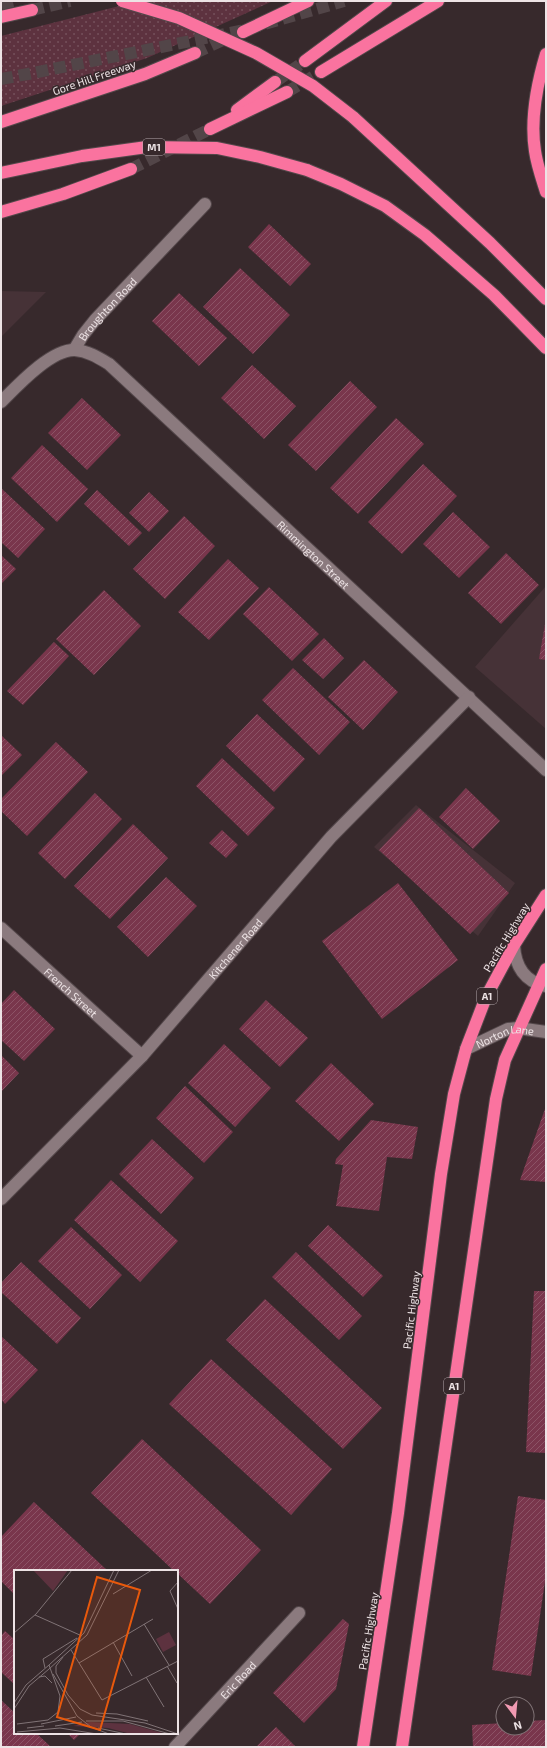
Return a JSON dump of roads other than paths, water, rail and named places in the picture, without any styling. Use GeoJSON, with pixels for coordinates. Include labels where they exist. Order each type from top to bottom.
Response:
{"type":"FeatureCollection","features":[{"type":"Feature","properties":{"kind":"highway"},"geometry":{"type":"LineString","coordinates":[[122,1],[179,18],[256,53],[313,86],[353,117],[474,228],[546,299]]}},
{"type":"Feature","properties":{"kind":"highway"},"geometry":{"type":"LineString","coordinates":[[243,32],[308,1]]}},
{"type":"Feature","properties":{"kind":"highway"},"geometry":{"type":"LineString","coordinates":[[305,61],[386,1]]}},
{"type":"Feature","properties":{"kind":"highway"},"geometry":{"type":"LineString","coordinates":[[321,72],[438,1]]}},
{"type":"Feature","properties":{"kind":"highway"},"geometry":{"type":"LineString","coordinates":[[1,17],[32,10]]}},
{"type":"Feature","properties":{"kind":"highway","name":"Gore Hill Freeway"},"geometry":{"type":"LineString","coordinates":[[1,122],[145,74],[195,53]]}},
{"type":"Feature","properties":{"kind":"highway"},"geometry":{"type":"LineString","coordinates":[[546,54],[537,86],[534,117],[535,150],[546,192]]}},
{"type":"Feature","properties":{"kind":"highway"},"geometry":{"type":"LineString","coordinates":[[275,82],[210,129],[287,92]]}},
{"type":"Feature","properties":{"kind":"highway","name":"M1"},"geometry":{"type":"LineString","coordinates":[[1,172],[82,156],[147,147],[217,148],[260,156],[307,170],[341,184],[385,206],[425,235],[494,295],[546,348]]}},
{"type":"Feature","properties":{"kind":"highway"},"geometry":{"type":"LineString","coordinates":[[1,212],[63,194],[131,168]]}},
{"type":"Feature","properties":{"kind":"highway","name":"Pacific Highway"},"geometry":{"type":"LineString","coordinates":[[364,1747],[398,1513],[441,1174],[454,1094],[466,1049],[486,997],[514,945],[546,895]]}},
{"type":"Feature","properties":{"kind":"highway","name":"A1"},"geometry":{"type":"LineString","coordinates":[[402,1747],[496,1099],[505,1060],[518,1028],[542,985],[546,969]]}},
{"type":"Feature","properties":{"kind":"street","name":"Broughton Road"},"geometry":{"type":"LineString","coordinates":[[1,402],[37,367],[55,356],[74,350],[83,335],[95,320],[205,204]]}},
{"type":"Feature","properties":{"kind":"street","name":"Rimmington Street"},"geometry":{"type":"LineString","coordinates":[[74,350],[92,354],[109,364],[546,770]]}},
{"type":"Feature","properties":{"kind":"street","name":"Kitchener Road"},"geometry":{"type":"LineString","coordinates":[[1,1199],[142,1056],[331,837],[469,697]]}},
{"type":"Feature","properties":{"kind":"street","name":"French Street"},"geometry":{"type":"LineString","coordinates":[[1,928],[142,1056]]}},
{"type":"Feature","properties":{"kind":"street"},"geometry":{"type":"LineString","coordinates":[[514,945],[515,954],[520,968],[528,979],[542,985]]}},
{"type":"Feature","properties":{"kind":"street","name":"Norton Lane"},"geometry":{"type":"LineString","coordinates":[[466,1049],[503,1031],[518,1028],[546,1032]]}},
{"type":"Feature","properties":{"kind":"street","name":"Eric Road"},"geometry":{"type":"LineString","coordinates":[[175,1747],[299,1612]]}},
{"type":"Feature","properties":{"kind":"tunnel"},"geometry":{"type":"LineString","coordinates":[[1,4],[13,1]]}},
{"type":"Feature","properties":{"kind":"tunnel"},"geometry":{"type":"LineString","coordinates":[[32,10],[70,1]]}},
{"type":"Feature","properties":{"kind":"tunnel"},"geometry":{"type":"LineString","coordinates":[[1,79],[240,31],[344,1]]}},
{"type":"Feature","properties":{"kind":"tunnel"},"geometry":{"type":"LineString","coordinates":[[195,53],[223,40]]}},
{"type":"Feature","properties":{"kind":"tunnel"},"geometry":{"type":"LineString","coordinates":[[275,82],[305,61]]}},
{"type":"Feature","properties":{"kind":"tunnel"},"geometry":{"type":"LineString","coordinates":[[287,92],[321,72]]}},
{"type":"Feature","properties":{"kind":"tunnel"},"geometry":{"type":"LineString","coordinates":[[131,169],[210,129]]}}]}
